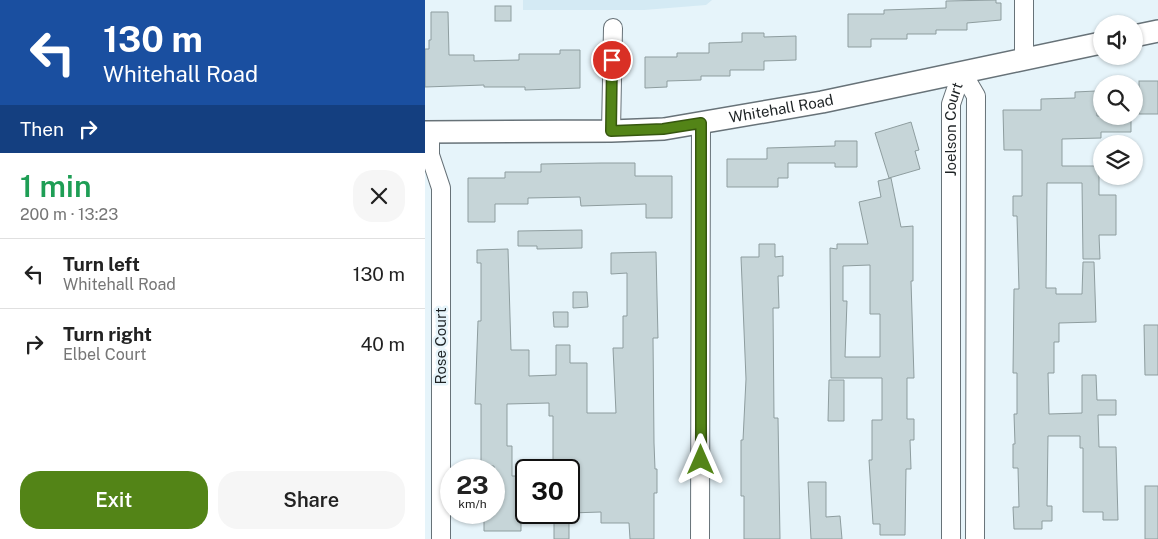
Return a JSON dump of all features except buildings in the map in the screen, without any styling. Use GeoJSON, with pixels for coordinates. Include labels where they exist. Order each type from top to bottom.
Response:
{"type":"FeatureCollection","features":[{"type":"Feature","properties":{"kind":"street"},"geometry":{"type":"LineString","coordinates":[[1024,0],[1024,59]]}},
{"type":"Feature","properties":{"kind":"street"},"geometry":{"type":"LineString","coordinates":[[611,131],[613,28]]}},
{"type":"Feature","properties":{"kind":"street"},"geometry":{"type":"LineString","coordinates":[[1143,34],[1158,31]]}},
{"type":"Feature","properties":{"kind":"street","name":"Whitehall Road"},"geometry":{"type":"LineString","coordinates":[[428,132],[663,129],[822,102],[1093,45]]}},
{"type":"Feature","properties":{"kind":"street","name":"Joelson Court"},"geometry":{"type":"LineString","coordinates":[[951,539],[951,104],[962,72]]}},
{"type":"Feature","properties":{"kind":"street","name":"Joelson Court"},"geometry":{"type":"LineString","coordinates":[[962,72],[976,96],[975,539]]}},
{"type":"Feature","properties":{"kind":"street"},"geometry":{"type":"LineString","coordinates":[[700,539],[701,123]]}},
{"type":"Feature","properties":{"kind":"street","name":"Rose Court"},"geometry":{"type":"LineString","coordinates":[[428,132],[428,162],[441,188],[441,539]]}},
{"type":"Feature","properties":{"kind":"street"},"geometry":{"type":"LineString","coordinates":[[951,271],[975,271]]}},
{"type":"Feature","properties":{"kind":"street"},"geometry":{"type":"LineString","coordinates":[[951,434],[975,434]]}},
{"type":"Feature","properties":{"kind":"shaded area"},"geometry":{"type":"Polygon","coordinates":[[[523,0],[712,0],[706,5],[644,10],[523,10],[523,0]]]}},
{"type":"Feature","properties":{"kind":"route"},"geometry":{"type":"LineString","coordinates":[[612,60],[611,131],[663,129],[701,123],[701,460]]}}]}
